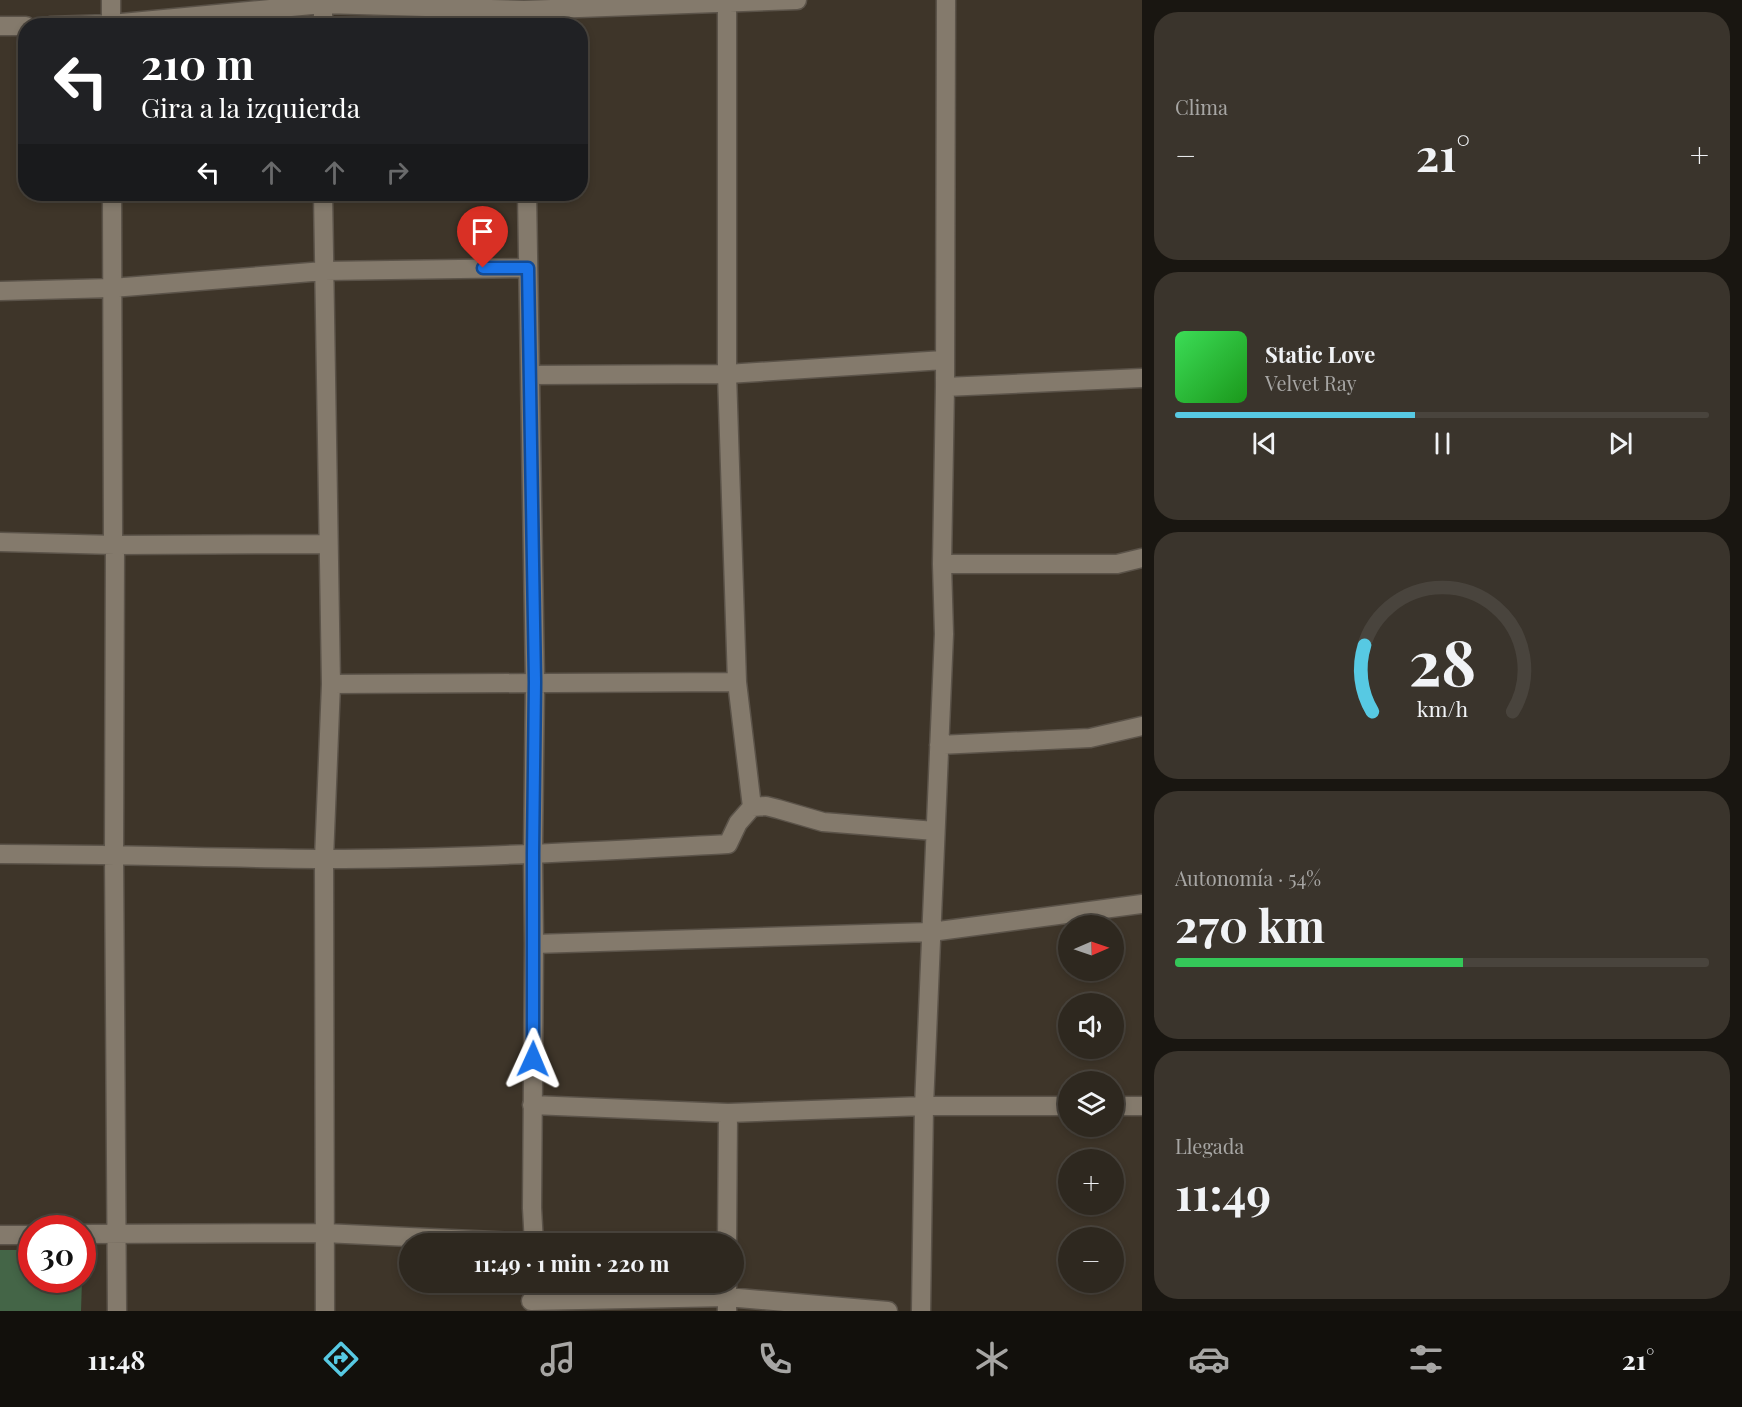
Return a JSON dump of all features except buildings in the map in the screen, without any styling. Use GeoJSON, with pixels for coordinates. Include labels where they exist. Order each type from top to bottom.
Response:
{"type":"FeatureCollection","features":[{"type":"Feature","properties":{"kind":"street"},"geometry":{"type":"LineString","coordinates":[[111,0],[111,18]]}},
{"type":"Feature","properties":{"kind":"street"},"geometry":{"type":"LineString","coordinates":[[176,18],[323,2],[524,12],[797,0]]}},
{"type":"Feature","properties":{"kind":"street"},"geometry":{"type":"LineString","coordinates":[[921,1311],[924,1106],[944,634],[942,564],[946,0]]}},
{"type":"Feature","properties":{"kind":"street"},"geometry":{"type":"LineString","coordinates":[[323,2],[323,18]]}},
{"type":"Feature","properties":{"kind":"street"},"geometry":{"type":"LineString","coordinates":[[727,2],[727,374],[737,682],[753,807]]}},
{"type":"Feature","properties":{"kind":"street"},"geometry":{"type":"LineString","coordinates":[[0,26],[18,26]]}},
{"type":"Feature","properties":{"kind":"street"},"geometry":{"type":"LineString","coordinates":[[112,201],[117,1311]]}},
{"type":"Feature","properties":{"kind":"street"},"geometry":{"type":"LineString","coordinates":[[323,201],[331,684],[324,859],[325,1311]]}},
{"type":"Feature","properties":{"kind":"street"},"geometry":{"type":"LineString","coordinates":[[527,201],[535,682],[533,1233]]}},
{"type":"Feature","properties":{"kind":"street"},"geometry":{"type":"LineString","coordinates":[[0,291],[112,288],[324,271],[528,268]]}},
{"type":"Feature","properties":{"kind":"street"},"geometry":{"type":"LineString","coordinates":[[531,375],[727,374],[944,360]]}},
{"type":"Feature","properties":{"kind":"street"},"geometry":{"type":"LineString","coordinates":[[945,387],[1142,378]]}},
{"type":"Feature","properties":{"kind":"street"},"geometry":{"type":"LineString","coordinates":[[0,542],[115,545],[328,544]]}},
{"type":"Feature","properties":{"kind":"street"},"geometry":{"type":"LineString","coordinates":[[942,564],[1117,564],[1142,558]]}},
{"type":"Feature","properties":{"kind":"street"},"geometry":{"type":"LineString","coordinates":[[331,684],[737,682]]}},
{"type":"Feature","properties":{"kind":"street"},"geometry":{"type":"LineString","coordinates":[[939,745],[1090,738],[1142,726]]}},
{"type":"Feature","properties":{"kind":"street"},"geometry":{"type":"LineString","coordinates":[[0,854],[324,859],[533,854],[728,844],[738,823],[753,807],[766,806],[823,822],[935,831]]}},
{"type":"Feature","properties":{"kind":"street"},"geometry":{"type":"LineString","coordinates":[[534,944],[931,932],[1142,904]]}},
{"type":"Feature","properties":{"kind":"street"},"geometry":{"type":"LineString","coordinates":[[532,1105],[728,1113],[924,1106],[1058,1106]]}},
{"type":"Feature","properties":{"kind":"street"},"geometry":{"type":"LineString","coordinates":[[1124,1106],[1142,1106]]}},
{"type":"Feature","properties":{"kind":"street"},"geometry":{"type":"LineString","coordinates":[[727,1233],[728,1113]]}},
{"type":"Feature","properties":{"kind":"street"},"geometry":{"type":"LineString","coordinates":[[96,1234],[324,1233],[399,1237]]}},
{"type":"Feature","properties":{"kind":"street"},"geometry":{"type":"LineString","coordinates":[[0,1235],[18,1234]]}},
{"type":"Feature","properties":{"kind":"street"},"geometry":{"type":"LineString","coordinates":[[532,1298],[727,1297],[888,1311]]}},
{"type":"Feature","properties":{"kind":"green space"},"geometry":{"type":"Polygon","coordinates":[[[0,1250],[18,1250],[18,1293],[82,1293],[81,1311],[0,1311],[0,1250]]]}},
{"type":"Feature","properties":{"kind":"route"},"geometry":{"type":"LineString","coordinates":[[483,268],[528,268],[535,682],[533,1059]]}}]}
